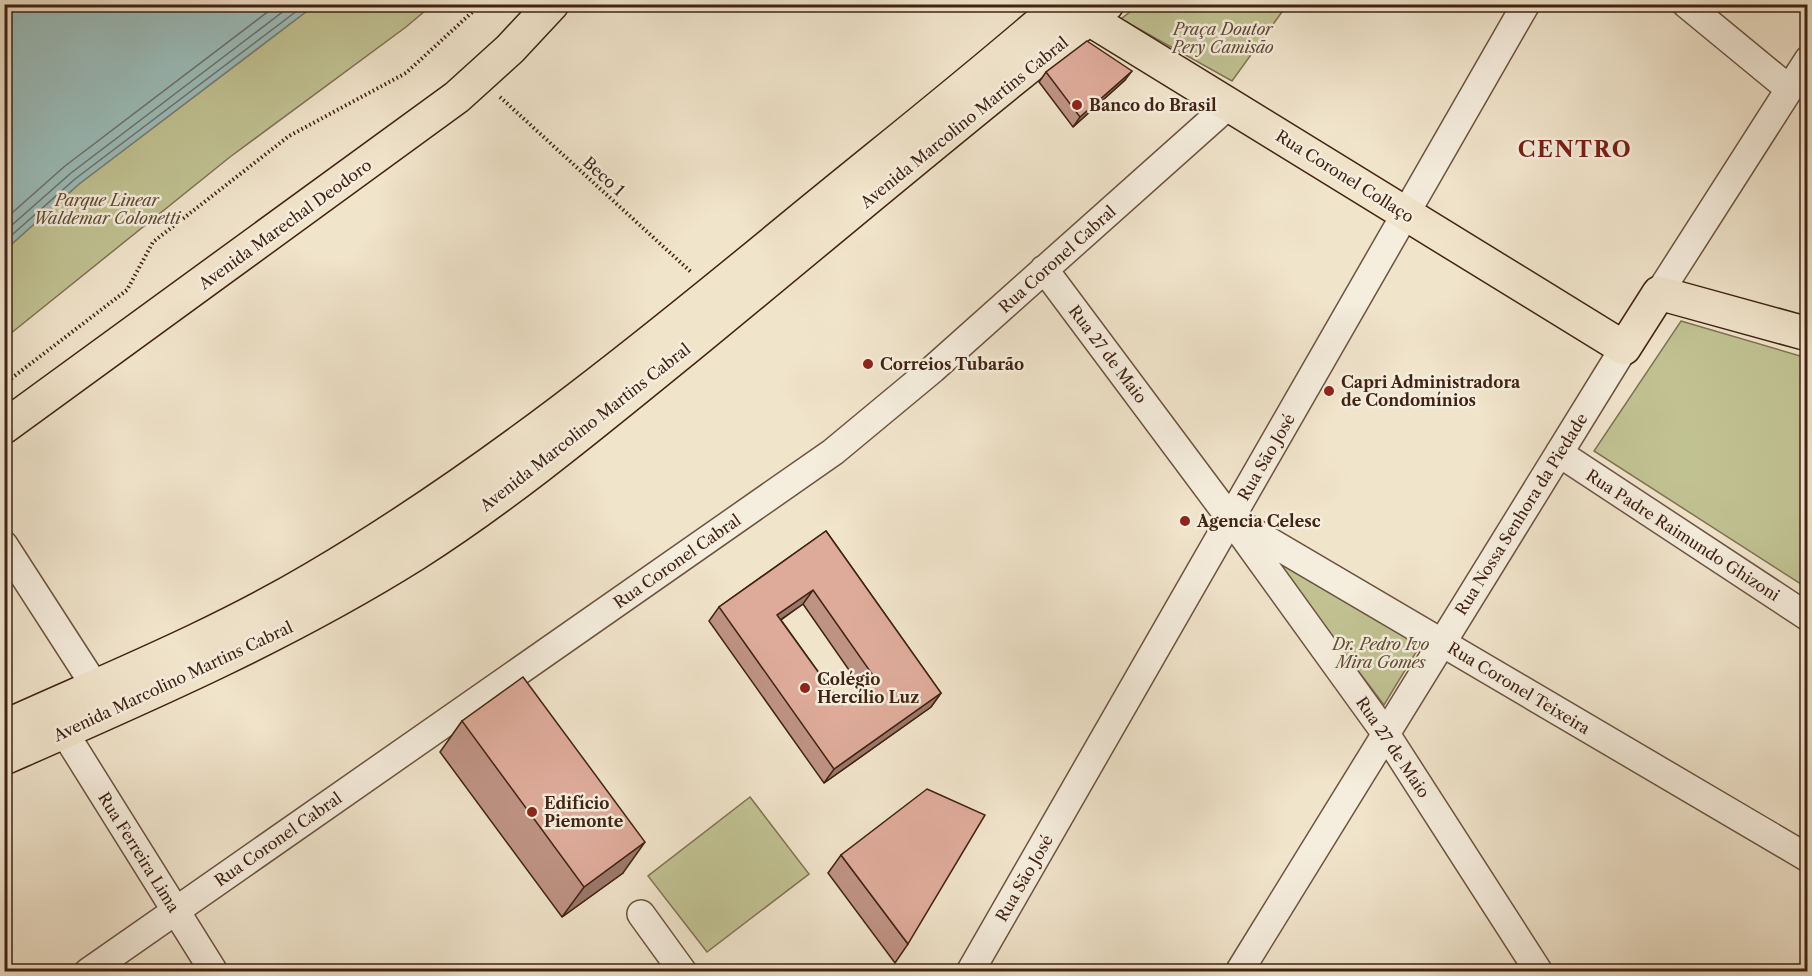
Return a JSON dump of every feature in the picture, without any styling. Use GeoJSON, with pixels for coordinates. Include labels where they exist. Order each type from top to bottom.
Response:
{"type":"FeatureCollection","features":[{"type":"Feature","properties":{"kind":"main road","name":"Avenida Marechal Deodoro"},"geometry":{"type":"LineString","coordinates":[[4,427],[414,130],[479,78],[552,4]]}},
{"type":"Feature","properties":{"kind":"main road","name":"Rua Coronel Collaço"},"geometry":{"type":"LineString","coordinates":[[1081,8],[1230,104],[1624,348]]}},
{"type":"Feature","properties":{"kind":"main road","name":"Avenida Marcolino Martins Cabral"},"geometry":{"type":"LineString","coordinates":[[4,727],[239,619],[377,540],[444,496],[572,403],[1081,8]]}},
{"type":"Feature","properties":{"kind":"main road","name":"Avenida Marcolino Martins Cabral"},"geometry":{"type":"LineString","coordinates":[[4,758],[179,682],[272,636],[407,558],[493,501],[590,427],[1081,8]]}},
{"type":"Feature","properties":{"kind":"main road"},"geometry":{"type":"LineString","coordinates":[[1659,292],[1808,334]]}},
{"type":"Feature","properties":{"kind":"main road","name":"Rua Nossa Senhora da Piedade"},"geometry":{"type":"LineString","coordinates":[[1624,348],[1659,292]]}},
{"type":"Feature","properties":{"kind":"street","name":"Rua São José"},"geometry":{"type":"LineString","coordinates":[[970,972],[1526,4]]}},
{"type":"Feature","properties":{"kind":"street"},"geometry":{"type":"LineString","coordinates":[[1686,4],[1788,88]]}},
{"type":"Feature","properties":{"kind":"street","name":"Rua Nossa Senhora da Piedade"},"geometry":{"type":"LineString","coordinates":[[1659,292],[1808,60]]}},
{"type":"Feature","properties":{"kind":"street","name":"Rua Coronel Cabral"},"geometry":{"type":"LineString","coordinates":[[88,972],[832,452],[908,391],[1230,104]]}},
{"type":"Feature","properties":{"kind":"street","name":"Rua 27 de Maio"},"geometry":{"type":"LineString","coordinates":[[1044,270],[1230,518],[1386,734],[1539,972]]}},
{"type":"Feature","properties":{"kind":"street","name":"Rua Nossa Senhora da Piedade"},"geometry":{"type":"LineString","coordinates":[[1239,972],[1624,348]]}},
{"type":"Feature","properties":{"kind":"street","name":"Rua Padre Raimundo Ghizoni"},"geometry":{"type":"LineString","coordinates":[[1559,453],[1808,617]]}},
{"type":"Feature","properties":{"kind":"street","name":"Rua Coronel Teixeira"},"geometry":{"type":"LineString","coordinates":[[1230,518],[1808,858]]}},
{"type":"Feature","properties":{"kind":"street"},"geometry":{"type":"LineString","coordinates":[[4,545],[95,686]]}},
{"type":"Feature","properties":{"kind":"street","name":"Rua Ferreira Lima"},"geometry":{"type":"LineString","coordinates":[[64,732],[214,972]]}},
{"type":"Feature","properties":{"kind":"street"},"geometry":{"type":"LineString","coordinates":[[641,914],[683,972]]}},
{"type":"Feature","properties":{"kind":"path"},"geometry":{"type":"LineString","coordinates":[[4,384],[127,290],[153,242],[289,136],[406,73],[481,4]]}},
{"type":"Feature","properties":{"kind":"path","name":"Beco 1"},"geometry":{"type":"LineString","coordinates":[[479,78],[713,292]]}},
{"type":"Feature","properties":{"kind":"green space","name":"Praça Doutor Pery Camisão"},"geometry":{"type":"Polygon","coordinates":[[[1140,4],[1287,5],[1232,81],[1121,19],[1140,4]]]}},
{"type":"Feature","properties":{"kind":"green space","name":"Parque Linear Waldemar Colonetti"},"geometry":{"type":"Polygon","coordinates":[[[315,5],[432,5],[406,27],[230,157],[5,338],[5,250],[79,184],[315,5]]]}},
{"type":"Feature","properties":{"kind":"green space"},"geometry":{"type":"Polygon","coordinates":[[[1681,321],[1807,358],[1807,588],[1594,451],[1681,321]]]}},
{"type":"Feature","properties":{"kind":"green space","name":"Dr. Pedro Ivo Mira Gomes"},"geometry":{"type":"Polygon","coordinates":[[[1269,553],[1421,644],[1384,705],[1269,553]]]}},
{"type":"Feature","properties":{"kind":"green space"},"geometry":{"type":"Polygon","coordinates":[[[750,797],[809,874],[707,952],[648,876],[750,797]]]}},
{"type":"Feature","properties":{"kind":"water"},"geometry":{"type":"Polygon","coordinates":[[[5,4],[315,5],[79,184],[5,250],[5,4]]]}},
{"type":"Feature","properties":{"kind":"building","name":"Banco do Brasil"},"geometry":{"type":"Polygon","coordinates":[[[1087,41],[1132,71],[1080,117],[1046,72],[1087,41]]]}},
{"type":"Feature","properties":{"kind":"building"},"geometry":{"type":"Polygon","coordinates":[[[826,531],[941,693],[834,769],[719,607],[826,531]],[[813,590],[777,615],[842,705],[877,681],[813,590]]]}},
{"type":"Feature","properties":{"kind":"building"},"geometry":{"type":"Polygon","coordinates":[[[523,677],[645,842],[584,887],[462,721],[523,677]]]}},
{"type":"Feature","properties":{"kind":"building"},"geometry":{"type":"Polygon","coordinates":[[[927,789],[985,815],[908,944],[841,855],[927,789]]]}},
{"type":"Feature","properties":{"kind":"place","name":"Banco do Brasil"},"geometry":{"type":"Point","coordinates":[1077,105]}},
{"type":"Feature","properties":{"kind":"place","name":"Correios Tubarão"},"geometry":{"type":"Point","coordinates":[868,364]}},
{"type":"Feature","properties":{"kind":"place","name":"Capri Administradora de Condomínios"},"geometry":{"type":"Point","coordinates":[1329,391]}},
{"type":"Feature","properties":{"kind":"place","name":"Agencia Celesc"},"geometry":{"type":"Point","coordinates":[1185,521]}},
{"type":"Feature","properties":{"kind":"place","name":"Colégio Hercílio Luz"},"geometry":{"type":"Point","coordinates":[805,688]}},
{"type":"Feature","properties":{"kind":"place","name":"Edifício Piemonte"},"geometry":{"type":"Point","coordinates":[532,812]}},
{"type":"Feature","properties":{"kind":"district","name":"CENTRO"},"geometry":{"type":"Point","coordinates":[1575,149]}}]}
